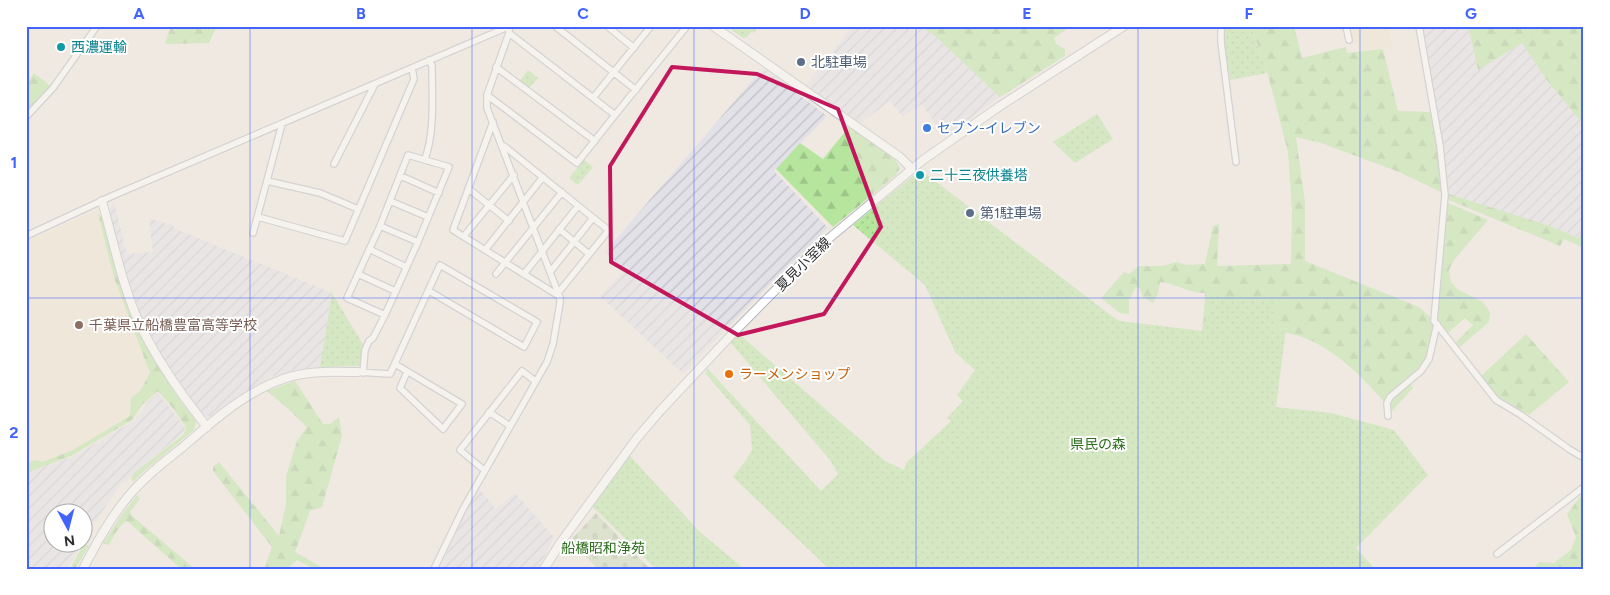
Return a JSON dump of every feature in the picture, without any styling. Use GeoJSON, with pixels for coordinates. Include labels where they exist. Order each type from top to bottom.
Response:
{"type":"FeatureCollection","features":[{"type":"Feature","properties":{"kind":"street"},"geometry":{"type":"LineString","coordinates":[[26,117],[53,88],[98,26]]}},
{"type":"Feature","properties":{"kind":"street"},"geometry":{"type":"LineString","coordinates":[[555,26],[636,90]]}},
{"type":"Feature","properties":{"kind":"street"},"geometry":{"type":"LineString","coordinates":[[606,26],[634,48]]}},
{"type":"Feature","properties":{"kind":"street"},"geometry":{"type":"LineString","coordinates":[[593,98],[651,26]]}},
{"type":"Feature","properties":{"kind":"street"},"geometry":{"type":"LineString","coordinates":[[487,95],[577,163],[687,26]]}},
{"type":"Feature","properties":{"kind":"street"},"geometry":{"type":"LineString","coordinates":[[713,26],[900,157],[912,169]]}},
{"type":"Feature","properties":{"kind":"street","name":"夏見小室線"},"geometry":{"type":"LineString","coordinates":[[544,569],[561,542],[638,438],[684,384],[815,250],[912,169],[1000,106],[1124,26]]}},
{"type":"Feature","properties":{"kind":"street"},"geometry":{"type":"LineString","coordinates":[[1221,26],[1221,42],[1236,162]]}},
{"type":"Feature","properties":{"kind":"street"},"geometry":{"type":"LineString","coordinates":[[1346,26],[1349,40]]}},
{"type":"Feature","properties":{"kind":"street"},"geometry":{"type":"LineString","coordinates":[[1419,26],[1440,146],[1445,195],[1434,321],[1496,400],[1522,415],[1584,458]]}},
{"type":"Feature","properties":{"kind":"street"},"geometry":{"type":"LineString","coordinates":[[509,28],[615,115]]}},
{"type":"Feature","properties":{"kind":"street"},"geometry":{"type":"LineString","coordinates":[[26,236],[102,201],[429,60],[509,28]]}},
{"type":"Feature","properties":{"kind":"street"},"geometry":{"type":"LineString","coordinates":[[434,569],[484,470],[546,362],[553,344],[560,303],[559,295],[487,108],[487,95],[509,28]]}},
{"type":"Feature","properties":{"kind":"street"},"geometry":{"type":"LineString","coordinates":[[425,159],[429,148],[431,132],[432,66],[429,60]]}},
{"type":"Feature","properties":{"kind":"street"},"geometry":{"type":"LineString","coordinates":[[496,66],[595,141]]}},
{"type":"Feature","properties":{"kind":"street"},"geometry":{"type":"LineString","coordinates":[[258,218],[345,241],[414,78],[412,68]]}},
{"type":"Feature","properties":{"kind":"street"},"geometry":{"type":"LineString","coordinates":[[334,164],[375,84]]}},
{"type":"Feature","properties":{"kind":"street"},"geometry":{"type":"LineString","coordinates":[[493,122],[453,230],[559,295]]}},
{"type":"Feature","properties":{"kind":"street"},"geometry":{"type":"LineString","coordinates":[[253,233],[282,124]]}},
{"type":"Feature","properties":{"kind":"street"},"geometry":{"type":"LineString","coordinates":[[502,144],[608,231],[559,295]]}},
{"type":"Feature","properties":{"kind":"street"},"geometry":{"type":"LineString","coordinates":[[361,373],[365,350],[385,314],[418,242],[449,167],[408,155],[380,226],[347,298],[385,314]]}},
{"type":"Feature","properties":{"kind":"street"},"geometry":{"type":"LineString","coordinates":[[464,236],[514,175]]}},
{"type":"Feature","properties":{"kind":"street"},"geometry":{"type":"LineString","coordinates":[[401,176],[439,192]]}},
{"type":"Feature","properties":{"kind":"street"},"geometry":{"type":"LineString","coordinates":[[485,250],[543,177]]}},
{"type":"Feature","properties":{"kind":"street"},"geometry":{"type":"LineString","coordinates":[[267,181],[320,193],[358,209]]}},
{"type":"Feature","properties":{"kind":"street"},"geometry":{"type":"LineString","coordinates":[[469,189],[509,221]]}},
{"type":"Feature","properties":{"kind":"street"},"geometry":{"type":"LineString","coordinates":[[496,274],[562,192]]}},
{"type":"Feature","properties":{"kind":"street"},"geometry":{"type":"LineString","coordinates":[[102,201],[122,275],[137,317],[172,380],[207,427]]}},
{"type":"Feature","properties":{"kind":"street"},"geometry":{"type":"LineString","coordinates":[[390,201],[428,217]]}},
{"type":"Feature","properties":{"kind":"street"},"geometry":{"type":"LineString","coordinates":[[524,274],[578,206]]}},
{"type":"Feature","properties":{"kind":"street"},"geometry":{"type":"LineString","coordinates":[[550,272],[593,218]]}},
{"type":"Feature","properties":{"kind":"street"},"geometry":{"type":"LineString","coordinates":[[380,226],[418,242]]}},
{"type":"Feature","properties":{"kind":"street"},"geometry":{"type":"LineString","coordinates":[[559,229],[590,254]]}},
{"type":"Feature","properties":{"kind":"street"},"geometry":{"type":"LineString","coordinates":[[369,249],[406,267]]}},
{"type":"Feature","properties":{"kind":"street"},"geometry":{"type":"LineString","coordinates":[[82,569],[105,527],[136,488],[207,427],[247,396],[284,378],[318,372],[390,374],[440,265],[537,322],[524,346],[429,292]]}},
{"type":"Feature","properties":{"kind":"street"},"geometry":{"type":"LineString","coordinates":[[358,274],[395,291]]}},
{"type":"Feature","properties":{"kind":"street"},"geometry":{"type":"LineString","coordinates":[[1388,416],[1386,403],[1390,397],[1421,371],[1429,358],[1437,324]]}},
{"type":"Feature","properties":{"kind":"street"},"geometry":{"type":"LineString","coordinates":[[395,364],[462,404],[443,429],[400,388],[407,372]]}},
{"type":"Feature","properties":{"kind":"street"},"geometry":{"type":"LineString","coordinates":[[484,470],[460,450],[522,371],[536,381]]}},
{"type":"Feature","properties":{"kind":"street"},"geometry":{"type":"LineString","coordinates":[[490,412],[510,426]]}},
{"type":"Feature","properties":{"kind":"street"},"geometry":{"type":"LineString","coordinates":[[1496,554],[1584,487]]}},
{"type":"Feature","properties":{"kind":"highlighted area"},"geometry":{"type":"Polygon","coordinates":[[[672,67],[757,74],[838,109],[881,227],[824,314],[738,335],[611,262],[610,166],[672,67]]]}},
{"type":"Feature","properties":{"kind":"shaded area"},"geometry":{"type":"Polygon","coordinates":[[[853,26],[922,26],[1000,97],[944,137],[922,104],[903,117],[890,101],[861,123],[806,85],[853,26]]]}},
{"type":"Feature","properties":{"kind":"shaded area"},"geometry":{"type":"Polygon","coordinates":[[[1349,26],[1387,26],[1393,47],[1359,52],[1358,43],[1353,44],[1349,26]]]}},
{"type":"Feature","properties":{"kind":"shaded area"},"geometry":{"type":"Polygon","coordinates":[[[1423,26],[1468,26],[1478,70],[1522,43],[1546,79],[1584,125],[1584,230],[1579,238],[1550,226],[1449,194],[1444,147],[1423,26]]]}},
{"type":"Feature","properties":{"kind":"shaded area"},"geometry":{"type":"Polygon","coordinates":[[[763,68],[827,116],[774,171],[828,228],[766,288],[683,374],[600,296],[625,270],[605,252],[763,68]]]}},
{"type":"Feature","properties":{"kind":"shaded area"},"geometry":{"type":"Polygon","coordinates":[[[114,202],[127,254],[153,252],[149,218],[172,225],[176,229],[332,293],[320,367],[295,370],[271,377],[244,392],[213,416],[203,417],[187,397],[164,360],[140,316],[130,292],[109,210],[114,202]]]}},
{"type":"Feature","properties":{"kind":"shaded area","name":"千葉県立船橋豊富高等学校"},"geometry":{"type":"Polygon","coordinates":[[[97,210],[114,278],[150,373],[140,391],[131,398],[130,416],[71,451],[42,462],[31,461],[26,463],[26,241],[97,210]]]}},
{"type":"Feature","properties":{"kind":"shaded area"},"geometry":{"type":"Polygon","coordinates":[[[158,393],[185,427],[183,433],[121,484],[92,527],[92,502],[42,502],[42,552],[76,552],[68,569],[31,569],[26,566],[26,480],[33,471],[74,456],[135,420],[147,403],[158,393]]]}},
{"type":"Feature","properties":{"kind":"shaded area"},"geometry":{"type":"Polygon","coordinates":[[[478,487],[496,509],[515,493],[554,537],[538,569],[439,569],[478,487]]]}},
{"type":"Feature","properties":{"kind":"green space"},"geometry":{"type":"Polygon","coordinates":[[[171,26],[217,26],[209,43],[165,44],[171,26]]]}},
{"type":"Feature","properties":{"kind":"green space"},"geometry":{"type":"Polygon","coordinates":[[[726,26],[759,26],[754,33],[752,31],[747,37],[743,38],[726,26]]]}},
{"type":"Feature","properties":{"kind":"green space"},"geometry":{"type":"Polygon","coordinates":[[[922,26],[1071,26],[1054,38],[1056,44],[1065,49],[1065,56],[1000,97],[922,26]]]}},
{"type":"Feature","properties":{"kind":"green space"},"geometry":{"type":"Polygon","coordinates":[[[1225,26],[1251,26],[1267,73],[1230,80],[1224,42],[1225,26]]]}},
{"type":"Feature","properties":{"kind":"green space"},"geometry":{"type":"Polygon","coordinates":[[[1251,26],[1294,26],[1302,58],[1346,47],[1347,53],[1383,49],[1398,111],[1431,112],[1437,146],[1441,192],[1399,172],[1321,143],[1296,137],[1305,202],[1305,261],[1419,307],[1431,318],[1434,327],[1427,356],[1415,372],[1407,378],[1413,388],[1392,411],[1353,369],[1330,351],[1302,337],[1275,331],[1277,303],[1211,296],[1207,324],[1204,324],[1205,293],[1194,292],[1166,283],[1160,282],[1158,294],[1153,303],[1143,297],[1140,289],[1136,287],[1129,300],[1129,314],[1120,313],[1101,298],[1124,272],[1129,274],[1139,266],[1162,266],[1177,262],[1187,265],[1205,264],[1213,226],[1219,224],[1217,266],[1291,264],[1292,209],[1288,152],[1268,75],[1251,26]]]}},
{"type":"Feature","properties":{"kind":"green space"},"geometry":{"type":"Polygon","coordinates":[[[1468,26],[1584,26],[1584,125],[1546,79],[1522,43],[1478,70],[1468,26]]]}},
{"type":"Feature","properties":{"kind":"green space"},"geometry":{"type":"Polygon","coordinates":[[[528,70],[538,78],[529,88],[520,81],[528,70]]]}},
{"type":"Feature","properties":{"kind":"green space"},"geometry":{"type":"Polygon","coordinates":[[[34,73],[52,87],[26,115],[26,81],[28,82],[34,73]]]}},
{"type":"Feature","properties":{"kind":"green space"},"geometry":{"type":"Polygon","coordinates":[[[1097,114],[1113,139],[1075,163],[1053,142],[1097,114]]]}},
{"type":"Feature","properties":{"kind":"green space"},"geometry":{"type":"Polygon","coordinates":[[[849,127],[892,157],[897,162],[899,171],[833,227],[776,169],[800,143],[823,159],[849,127]]]}},
{"type":"Feature","properties":{"kind":"green space"},"geometry":{"type":"Polygon","coordinates":[[[584,160],[593,167],[578,185],[569,178],[584,160]]]}},
{"type":"Feature","properties":{"kind":"green space","name":"県民の森"},"geometry":{"type":"Polygon","coordinates":[[[919,171],[922,171],[1120,321],[1202,331],[1207,280],[1291,289],[1276,407],[1331,413],[1394,430],[1428,475],[1356,548],[1375,569],[829,569],[733,477],[752,450],[750,425],[706,374],[707,368],[821,491],[838,474],[830,460],[731,343],[739,334],[885,461],[904,470],[906,463],[951,421],[947,418],[963,401],[957,395],[975,370],[955,352],[925,285],[853,225],[919,171]]]}},
{"type":"Feature","properties":{"kind":"green space"},"geometry":{"type":"Polygon","coordinates":[[[1449,194],[1550,226],[1578,238],[1584,230],[1584,248],[1564,239],[1560,246],[1449,200],[1449,194]]]}},
{"type":"Feature","properties":{"kind":"green space"},"geometry":{"type":"Polygon","coordinates":[[[1448,203],[1488,220],[1454,260],[1449,270],[1451,282],[1457,289],[1483,302],[1490,312],[1489,322],[1460,347],[1456,342],[1473,325],[1465,318],[1448,333],[1437,320],[1448,203]]]}},
{"type":"Feature","properties":{"kind":"green space"},"geometry":{"type":"Polygon","coordinates":[[[98,214],[102,217],[128,304],[157,365],[196,421],[194,430],[133,482],[131,477],[134,473],[184,434],[186,427],[158,391],[142,405],[132,420],[73,455],[32,471],[26,477],[26,466],[31,461],[38,460],[42,462],[71,451],[130,416],[131,398],[140,391],[150,373],[114,278],[98,214]]]}},
{"type":"Feature","properties":{"kind":"green space"},"geometry":{"type":"Polygon","coordinates":[[[332,293],[364,346],[360,366],[320,367],[332,293]]]}},
{"type":"Feature","properties":{"kind":"green space"},"geometry":{"type":"Polygon","coordinates":[[[1526,334],[1569,382],[1529,415],[1492,393],[1480,377],[1526,334]]]}},
{"type":"Feature","properties":{"kind":"green space"},"geometry":{"type":"Polygon","coordinates":[[[295,381],[323,424],[330,424],[339,417],[342,436],[322,507],[310,511],[295,552],[325,569],[314,569],[297,560],[287,569],[264,569],[272,547],[213,471],[213,467],[219,462],[279,536],[286,505],[286,476],[297,441],[307,427],[267,391],[295,381]]]}},
{"type":"Feature","properties":{"kind":"green space"},"geometry":{"type":"Polygon","coordinates":[[[629,455],[699,531],[744,569],[656,569],[592,506],[629,455]]]}},
{"type":"Feature","properties":{"kind":"green space"},"geometry":{"type":"Polygon","coordinates":[[[1584,492],[1584,569],[1533,569],[1539,562],[1554,563],[1571,550],[1576,537],[1567,514],[1584,492]]]}},
{"type":"Feature","properties":{"kind":"green space"},"geometry":{"type":"Polygon","coordinates":[[[137,495],[140,499],[130,512],[131,515],[195,569],[180,569],[127,521],[119,528],[109,545],[103,543],[137,495]]]}},
{"type":"Feature","properties":{"kind":"green space","name":"船橋昭和浄苑"},"geometry":{"type":"Polygon","coordinates":[[[596,513],[651,569],[598,569],[570,541],[596,513]]]}},
{"type":"Feature","properties":{"kind":"green space"},"geometry":{"type":"Polygon","coordinates":[[[79,552],[85,552],[75,569],[70,569],[79,552]]]}},
{"type":"Feature","properties":{"kind":"place","name":"西濃運輸"},"geometry":{"type":"Point","coordinates":[61,47]}},
{"type":"Feature","properties":{"kind":"place","name":"北駐車場"},"geometry":{"type":"Point","coordinates":[801,62]}},
{"type":"Feature","properties":{"kind":"place","name":"セブン-イレブン"},"geometry":{"type":"Point","coordinates":[927,128]}},
{"type":"Feature","properties":{"kind":"place","name":"二十三夜供養塔"},"geometry":{"type":"Point","coordinates":[920,175]}},
{"type":"Feature","properties":{"kind":"place","name":"第1駐車場"},"geometry":{"type":"Point","coordinates":[970,213]}},
{"type":"Feature","properties":{"kind":"place","name":"千葉県立船橋豊富高等学校"},"geometry":{"type":"Point","coordinates":[79,325]}},
{"type":"Feature","properties":{"kind":"place","name":"ラーメンショップ"},"geometry":{"type":"Point","coordinates":[729,374]}}]}
